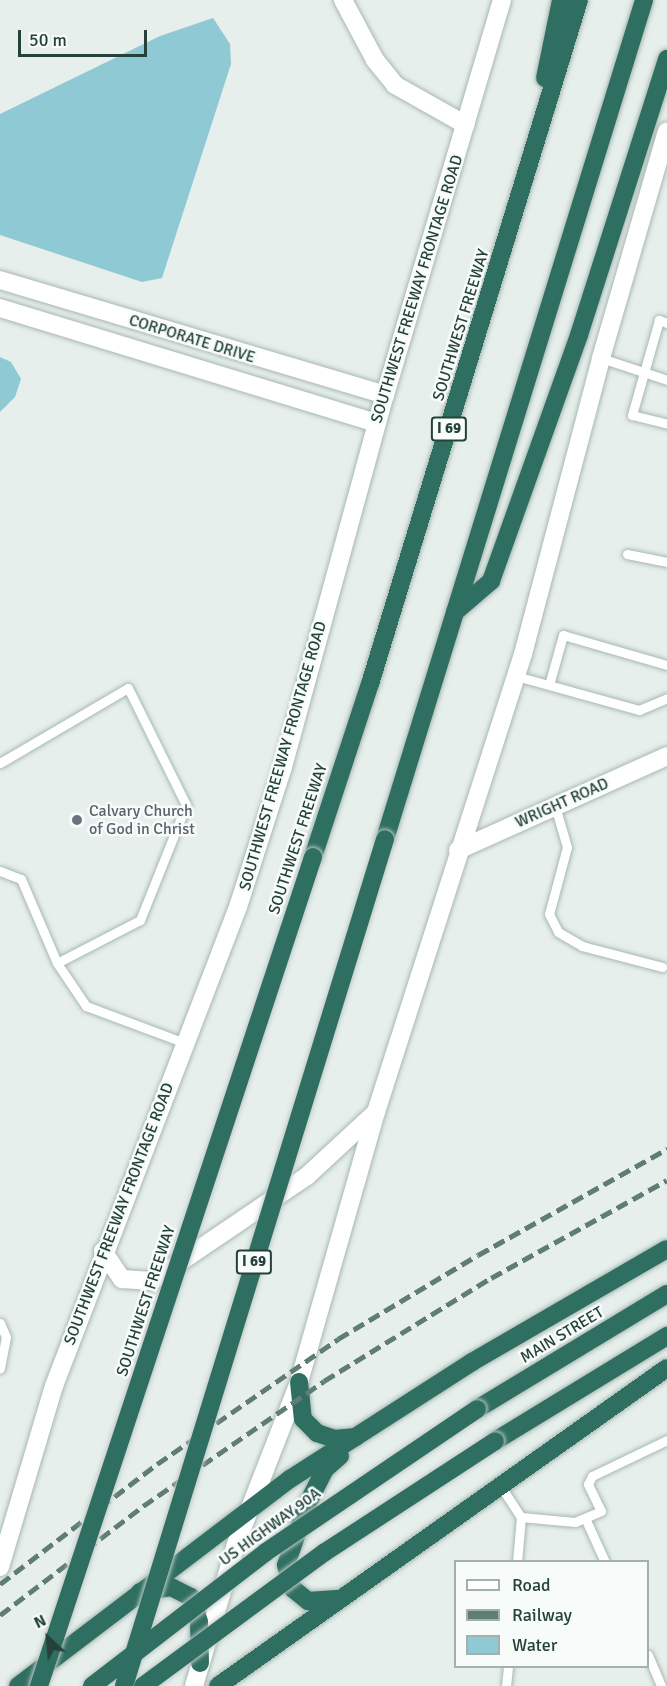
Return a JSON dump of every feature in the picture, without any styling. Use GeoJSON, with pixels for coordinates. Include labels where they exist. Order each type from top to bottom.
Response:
{"type":"FeatureCollection","features":[{"type":"Feature","properties":{"kind":"highway"},"geometry":{"type":"LineString","coordinates":[[522,192],[561,0]]}},
{"type":"Feature","properties":{"kind":"highway","name":"SOUTHWEST FREEWAY"},"geometry":{"type":"LineString","coordinates":[[39,1686],[313,857],[522,192],[579,0]]}},
{"type":"Feature","properties":{"kind":"highway","name":"I 69"},"geometry":{"type":"LineString","coordinates":[[124,1686],[644,0]]}},
{"type":"Feature","properties":{"kind":"highway"},"geometry":{"type":"LineString","coordinates":[[455,612],[491,581],[579,335],[667,59]]}},
{"type":"Feature","properties":{"kind":"highway"},"geometry":{"type":"LineString","coordinates":[[18,1686],[137,1592],[290,1479],[361,1437],[472,1362],[667,1249]]}},
{"type":"Feature","properties":{"kind":"highway","name":"MAIN STREET"},"geometry":{"type":"LineString","coordinates":[[477,1409],[667,1294]]}},
{"type":"Feature","properties":{"kind":"highway"},"geometry":{"type":"LineString","coordinates":[[143,1686],[325,1552],[495,1441],[667,1336]]}},
{"type":"Feature","properties":{"kind":"highway"},"geometry":{"type":"LineString","coordinates":[[218,1686],[344,1599],[500,1485],[667,1368]]}},
{"type":"Feature","properties":{"kind":"highway"},"geometry":{"type":"LineString","coordinates":[[298,1382],[303,1419],[317,1433],[334,1439],[361,1437]]}},
{"type":"Feature","properties":{"kind":"highway","name":"US HIGHWAY 90A"},"geometry":{"type":"LineString","coordinates":[[92,1686],[266,1552],[477,1409]]}},
{"type":"Feature","properties":{"kind":"highway"},"geometry":{"type":"LineString","coordinates":[[344,1599],[308,1601],[292,1588],[286,1565],[306,1507],[325,1469],[361,1437]]}},
{"type":"Feature","properties":{"kind":"highway"},"geometry":{"type":"LineString","coordinates":[[137,1592],[171,1587],[191,1597],[199,1622],[200,1663]]}},
{"type":"Feature","properties":{"kind":"main road"},"geometry":{"type":"LineString","coordinates":[[343,0],[375,60],[395,85],[466,125]]}},
{"type":"Feature","properties":{"kind":"main road","name":"SOUTHWEST FREEWAY FRONTAGE ROAD"},"geometry":{"type":"LineString","coordinates":[[0,1567],[54,1386],[103,1251],[238,907],[283,767],[377,423],[502,0]]}},
{"type":"Feature","properties":{"kind":"main road"},"geometry":{"type":"LineString","coordinates":[[194,1686],[248,1509],[298,1382],[376,1112],[458,850],[516,676],[601,358],[667,131]]}},
{"type":"Feature","properties":{"kind":"main road","name":"CORPORATE DRIVE"},"geometry":{"type":"LineString","coordinates":[[0,280],[385,395]]}},
{"type":"Feature","properties":{"kind":"main road","name":"CORPORATE DRIVE"},"geometry":{"type":"LineString","coordinates":[[0,308],[377,423]]}},
{"type":"Feature","properties":{"kind":"main road","name":"WRIGHT ROAD"},"geometry":{"type":"LineString","coordinates":[[458,850],[667,756]]}},
{"type":"Feature","properties":{"kind":"main road"},"geometry":{"type":"LineString","coordinates":[[103,1251],[122,1279],[152,1281],[307,1176],[376,1112]]}},
{"type":"Feature","properties":{"kind":"lane"},"geometry":{"type":"LineString","coordinates":[[667,323],[659,321],[632,414],[667,424]]}},
{"type":"Feature","properties":{"kind":"lane"},"geometry":{"type":"LineString","coordinates":[[601,358],[667,380]]}},
{"type":"Feature","properties":{"kind":"lane"},"geometry":{"type":"LineString","coordinates":[[627,554],[667,562]]}},
{"type":"Feature","properties":{"kind":"lane"},"geometry":{"type":"LineString","coordinates":[[549,685],[563,635],[667,665]]}},
{"type":"Feature","properties":{"kind":"lane"},"geometry":{"type":"LineString","coordinates":[[516,676],[639,710],[667,698]]}},
{"type":"Feature","properties":{"kind":"lane"},"geometry":{"type":"LineString","coordinates":[[0,763],[128,688],[186,805],[140,920],[57,963]]}},
{"type":"Feature","properties":{"kind":"lane"},"geometry":{"type":"LineString","coordinates":[[555,806],[567,847],[549,914],[558,932],[582,946],[662,968]]}},
{"type":"Feature","properties":{"kind":"lane"},"geometry":{"type":"LineString","coordinates":[[0,871],[21,879],[57,963],[86,1006],[185,1043]]}},
{"type":"Feature","properties":{"kind":"lane"},"geometry":{"type":"LineString","coordinates":[[0,1323],[6,1337],[0,1368]]}},
{"type":"Feature","properties":{"kind":"lane"},"geometry":{"type":"LineString","coordinates":[[521,1517],[575,1522],[601,1511],[588,1484],[592,1476],[667,1440]]}},
{"type":"Feature","properties":{"kind":"lane"},"geometry":{"type":"LineString","coordinates":[[500,1485],[521,1517],[517,1560]]}},
{"type":"Feature","properties":{"kind":"lane"},"geometry":{"type":"LineString","coordinates":[[585,1518],[604,1560]]}},
{"type":"Feature","properties":{"kind":"lane"},"geometry":{"type":"LineString","coordinates":[[649,1657],[662,1686]]}},
{"type":"Feature","properties":{"kind":"lane"},"geometry":{"type":"LineString","coordinates":[[506,1686],[508,1668]]}},
{"type":"Feature","properties":{"kind":"water"},"geometry":{"type":"Polygon","coordinates":[[[213,18],[230,44],[231,64],[162,278],[142,282],[0,235],[0,114],[160,36],[213,18]]]}},
{"type":"Feature","properties":{"kind":"water"},"geometry":{"type":"Polygon","coordinates":[[[0,357],[11,362],[21,379],[15,397],[0,412],[0,357]]]}},
{"type":"Feature","properties":{"kind":"railway"},"geometry":{"type":"LineString","coordinates":[[0,1584],[157,1464],[338,1339],[478,1255],[667,1149]]}},
{"type":"Feature","properties":{"kind":"railway"},"geometry":{"type":"LineString","coordinates":[[0,1615],[143,1506],[324,1381],[491,1278],[667,1180]]}},
{"type":"Feature","properties":{"kind":"place","name":"Calvary Church of God in Christ"},"geometry":{"type":"Point","coordinates":[77,820]}}]}
